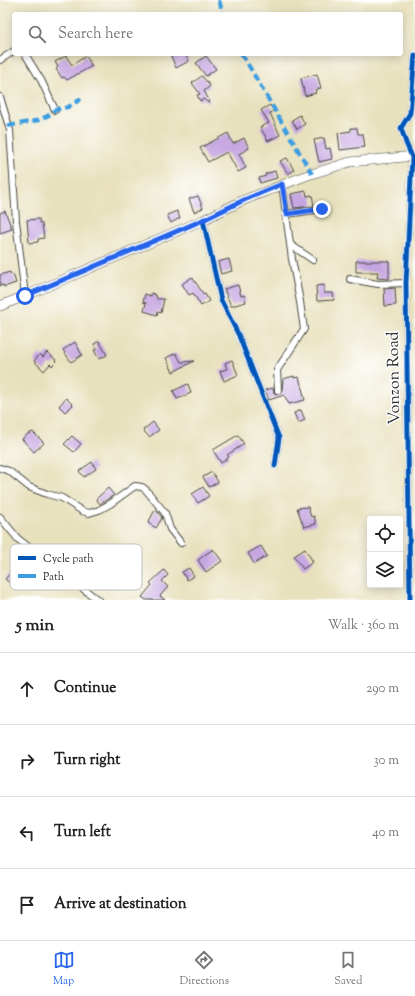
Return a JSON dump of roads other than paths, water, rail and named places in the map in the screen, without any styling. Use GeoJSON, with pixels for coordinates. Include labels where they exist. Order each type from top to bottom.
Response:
{"type":"FeatureCollection","features":[{"type":"Feature","properties":{"kind":"main road"},"geometry":{"type":"LineString","coordinates":[[0,306],[203,220],[282,184],[350,162],[414,156]]}},
{"type":"Feature","properties":{"kind":"street"},"geometry":{"type":"LineString","coordinates":[[0,60],[12,52]]}},
{"type":"Feature","properties":{"kind":"street"},"geometry":{"type":"LineString","coordinates":[[414,156],[406,143],[401,128],[410,113],[415,55]]}},
{"type":"Feature","properties":{"kind":"street"},"geometry":{"type":"LineString","coordinates":[[26,56],[42,80],[55,110]]}},
{"type":"Feature","properties":{"kind":"street"},"geometry":{"type":"LineString","coordinates":[[0,97],[10,130],[16,221],[25,296]]}},
{"type":"Feature","properties":{"kind":"street","name":"Vonzon Road"},"geometry":{"type":"LineString","coordinates":[[410,600],[406,283],[414,156]]}},
{"type":"Feature","properties":{"kind":"street"},"geometry":{"type":"LineString","coordinates":[[278,390],[277,370],[304,329],[290,245],[282,184]]}},
{"type":"Feature","properties":{"kind":"street"},"geometry":{"type":"LineString","coordinates":[[287,214],[322,209]]}},
{"type":"Feature","properties":{"kind":"street"},"geometry":{"type":"LineString","coordinates":[[203,220],[221,300],[239,336],[279,438],[275,466]]}},
{"type":"Feature","properties":{"kind":"street"},"geometry":{"type":"LineString","coordinates":[[290,245],[313,260]]}},
{"type":"Feature","properties":{"kind":"street"},"geometry":{"type":"LineString","coordinates":[[350,279],[378,284],[406,283]]}},
{"type":"Feature","properties":{"kind":"street"},"geometry":{"type":"LineString","coordinates":[[0,468],[9,471],[29,487],[62,498],[82,511],[88,513],[99,510],[110,504],[135,486],[142,487],[165,513],[170,529],[180,543]]}},
{"type":"Feature","properties":{"kind":"street"},"geometry":{"type":"LineString","coordinates":[[0,517],[18,539],[25,544]]}},
{"type":"Feature","properties":{"kind":"street"},"geometry":{"type":"LineString","coordinates":[[85,590],[98,600]]}}]}
